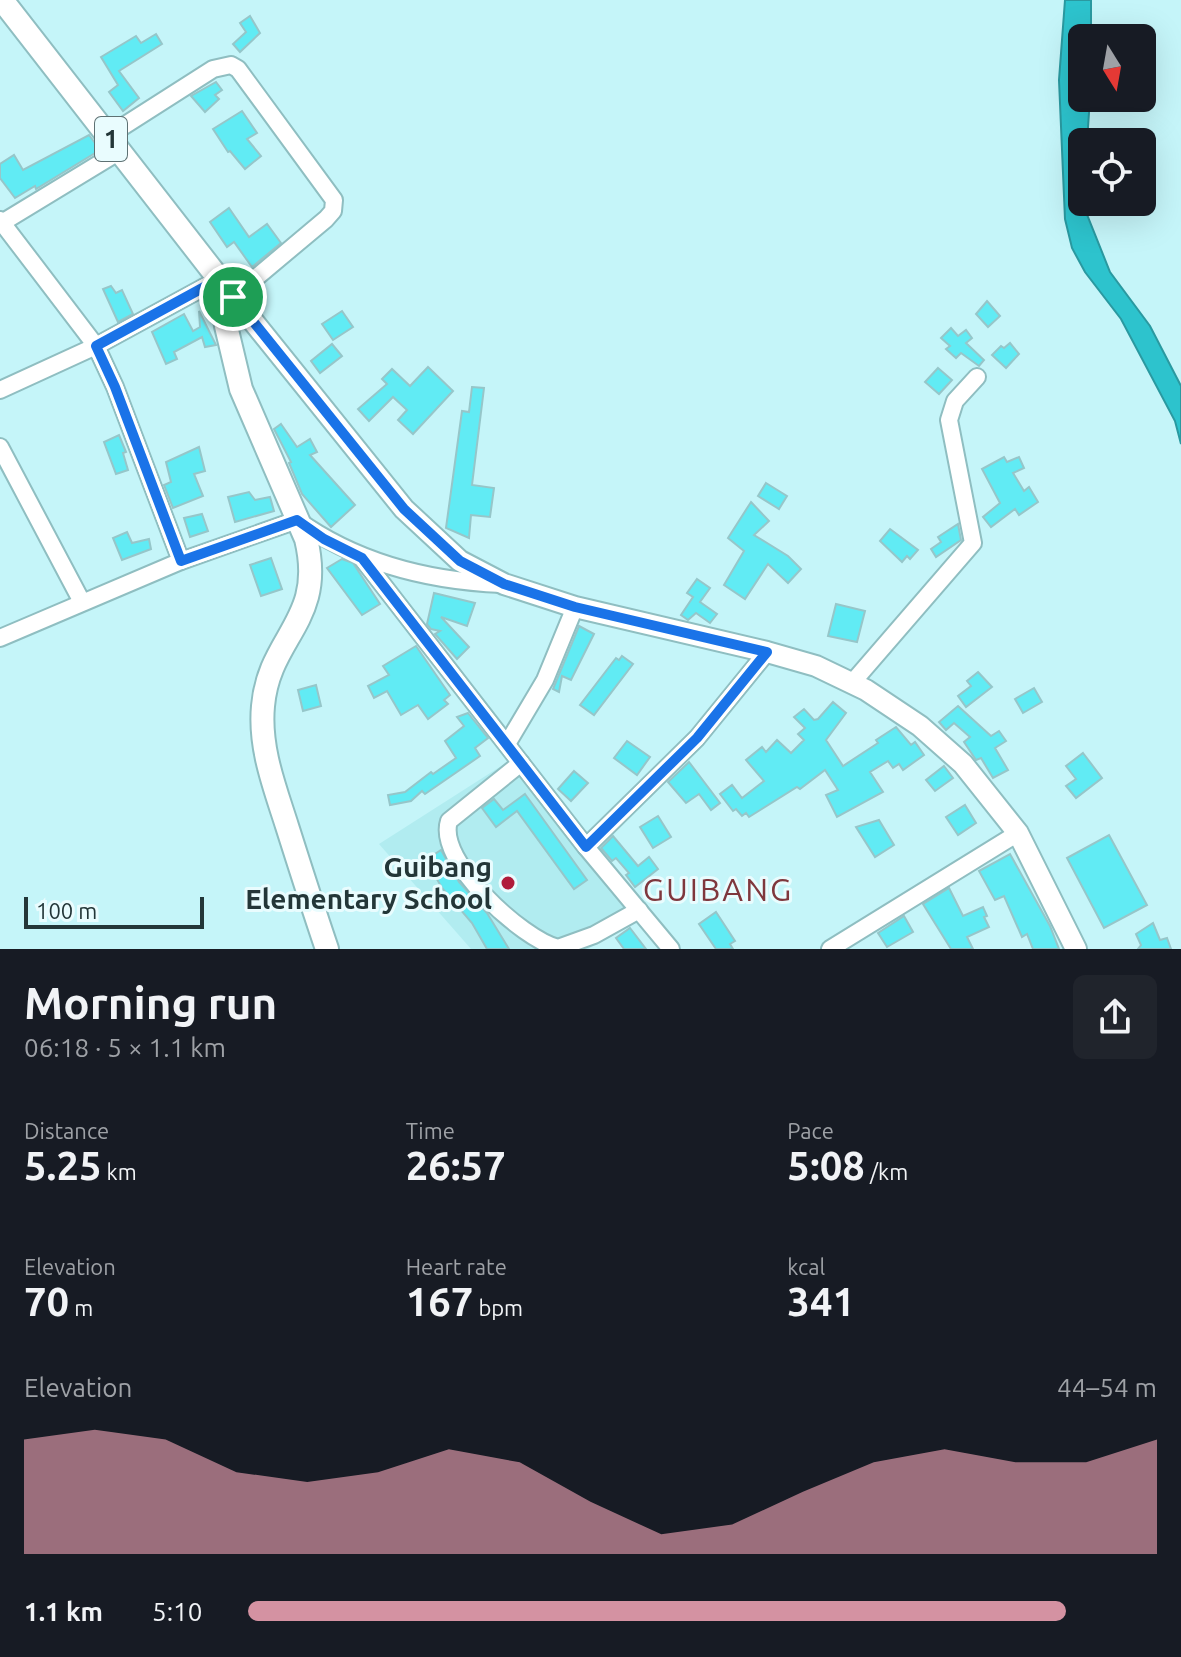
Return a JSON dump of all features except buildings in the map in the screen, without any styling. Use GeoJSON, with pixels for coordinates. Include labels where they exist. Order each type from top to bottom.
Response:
{"type":"FeatureCollection","features":[{"type":"Feature","properties":{"kind":"highway","name":"1"},"geometry":{"type":"LineString","coordinates":[[2,0],[219,279]]}},
{"type":"Feature","properties":{"kind":"highway"},"geometry":{"type":"LineString","coordinates":[[219,279],[241,389],[263,446],[306,539],[312,579],[302,614],[266,685],[263,736],[269,769],[327,949]]}},
{"type":"Feature","properties":{"kind":"main road","name":"1"},"geometry":{"type":"LineString","coordinates":[[219,279],[412,518],[460,561],[504,584],[575,607],[816,666],[898,710],[942,745],[981,784],[1018,833],[1076,949]]}},
{"type":"Feature","properties":{"kind":"street"},"geometry":{"type":"LineString","coordinates":[[181,561],[115,387],[96,346],[1,223],[114,144],[213,69],[231,65],[238,69],[334,200],[333,211],[326,219],[233,297]]}},
{"type":"Feature","properties":{"kind":"street"},"geometry":{"type":"LineString","coordinates":[[0,390],[96,346],[219,279]]}},
{"type":"Feature","properties":{"kind":"street"},"geometry":{"type":"LineString","coordinates":[[852,683],[973,543],[949,420],[955,401],[977,377]]}},
{"type":"Feature","properties":{"kind":"street"},"geometry":{"type":"LineString","coordinates":[[0,447],[82,602]]}},
{"type":"Feature","properties":{"kind":"street"},"geometry":{"type":"LineString","coordinates":[[0,638],[181,561],[297,520],[324,539],[362,558],[463,582],[504,584]]}},
{"type":"Feature","properties":{"kind":"street"},"geometry":{"type":"LineString","coordinates":[[362,558],[586,847],[671,949]]}},
{"type":"Feature","properties":{"kind":"street"},"geometry":{"type":"LineString","coordinates":[[507,744],[545,680],[575,607]]}},
{"type":"Feature","properties":{"kind":"street"},"geometry":{"type":"LineString","coordinates":[[586,847],[697,738],[767,652]]}},
{"type":"Feature","properties":{"kind":"street"},"geometry":{"type":"LineString","coordinates":[[521,763],[449,821],[446,830],[449,845],[474,881],[504,916],[529,935],[558,948],[594,935],[639,910]]}},
{"type":"Feature","properties":{"kind":"street"},"geometry":{"type":"LineString","coordinates":[[830,949],[1018,833]]}},
{"type":"Feature","properties":{"kind":"shaded area","name":"Guibang Elementary School"},"geometry":{"type":"Polygon","coordinates":[[[509,761],[634,921],[588,949],[471,949],[379,844],[509,761]]]}},
{"type":"Feature","properties":{"kind":"water"},"geometry":{"type":"Polygon","coordinates":[[[1065,0],[1091,0],[1091,24],[1068,24],[1068,112],[1089,112],[1088,128],[1068,128],[1068,216],[1088,216],[1110,272],[1150,326],[1181,386],[1181,444],[1175,421],[1121,319],[1085,272],[1072,248],[1065,219],[1059,80],[1065,0]]]}},
{"type":"Feature","properties":{"kind":"place","name":"Guibang Elementary School"},"geometry":{"type":"Point","coordinates":[508,883]}},
{"type":"Feature","properties":{"kind":"district","name":"GUIBANG"},"geometry":{"type":"Point","coordinates":[718,890]}},
{"type":"Feature","properties":{"kind":"route"},"geometry":{"type":"LineString","coordinates":[[219,279],[233,297],[404,509],[460,561],[504,584],[575,607],[767,652],[740,689],[697,738],[586,847],[362,558],[324,539],[297,520],[181,561],[115,387],[96,346],[219,279]]}}]}
